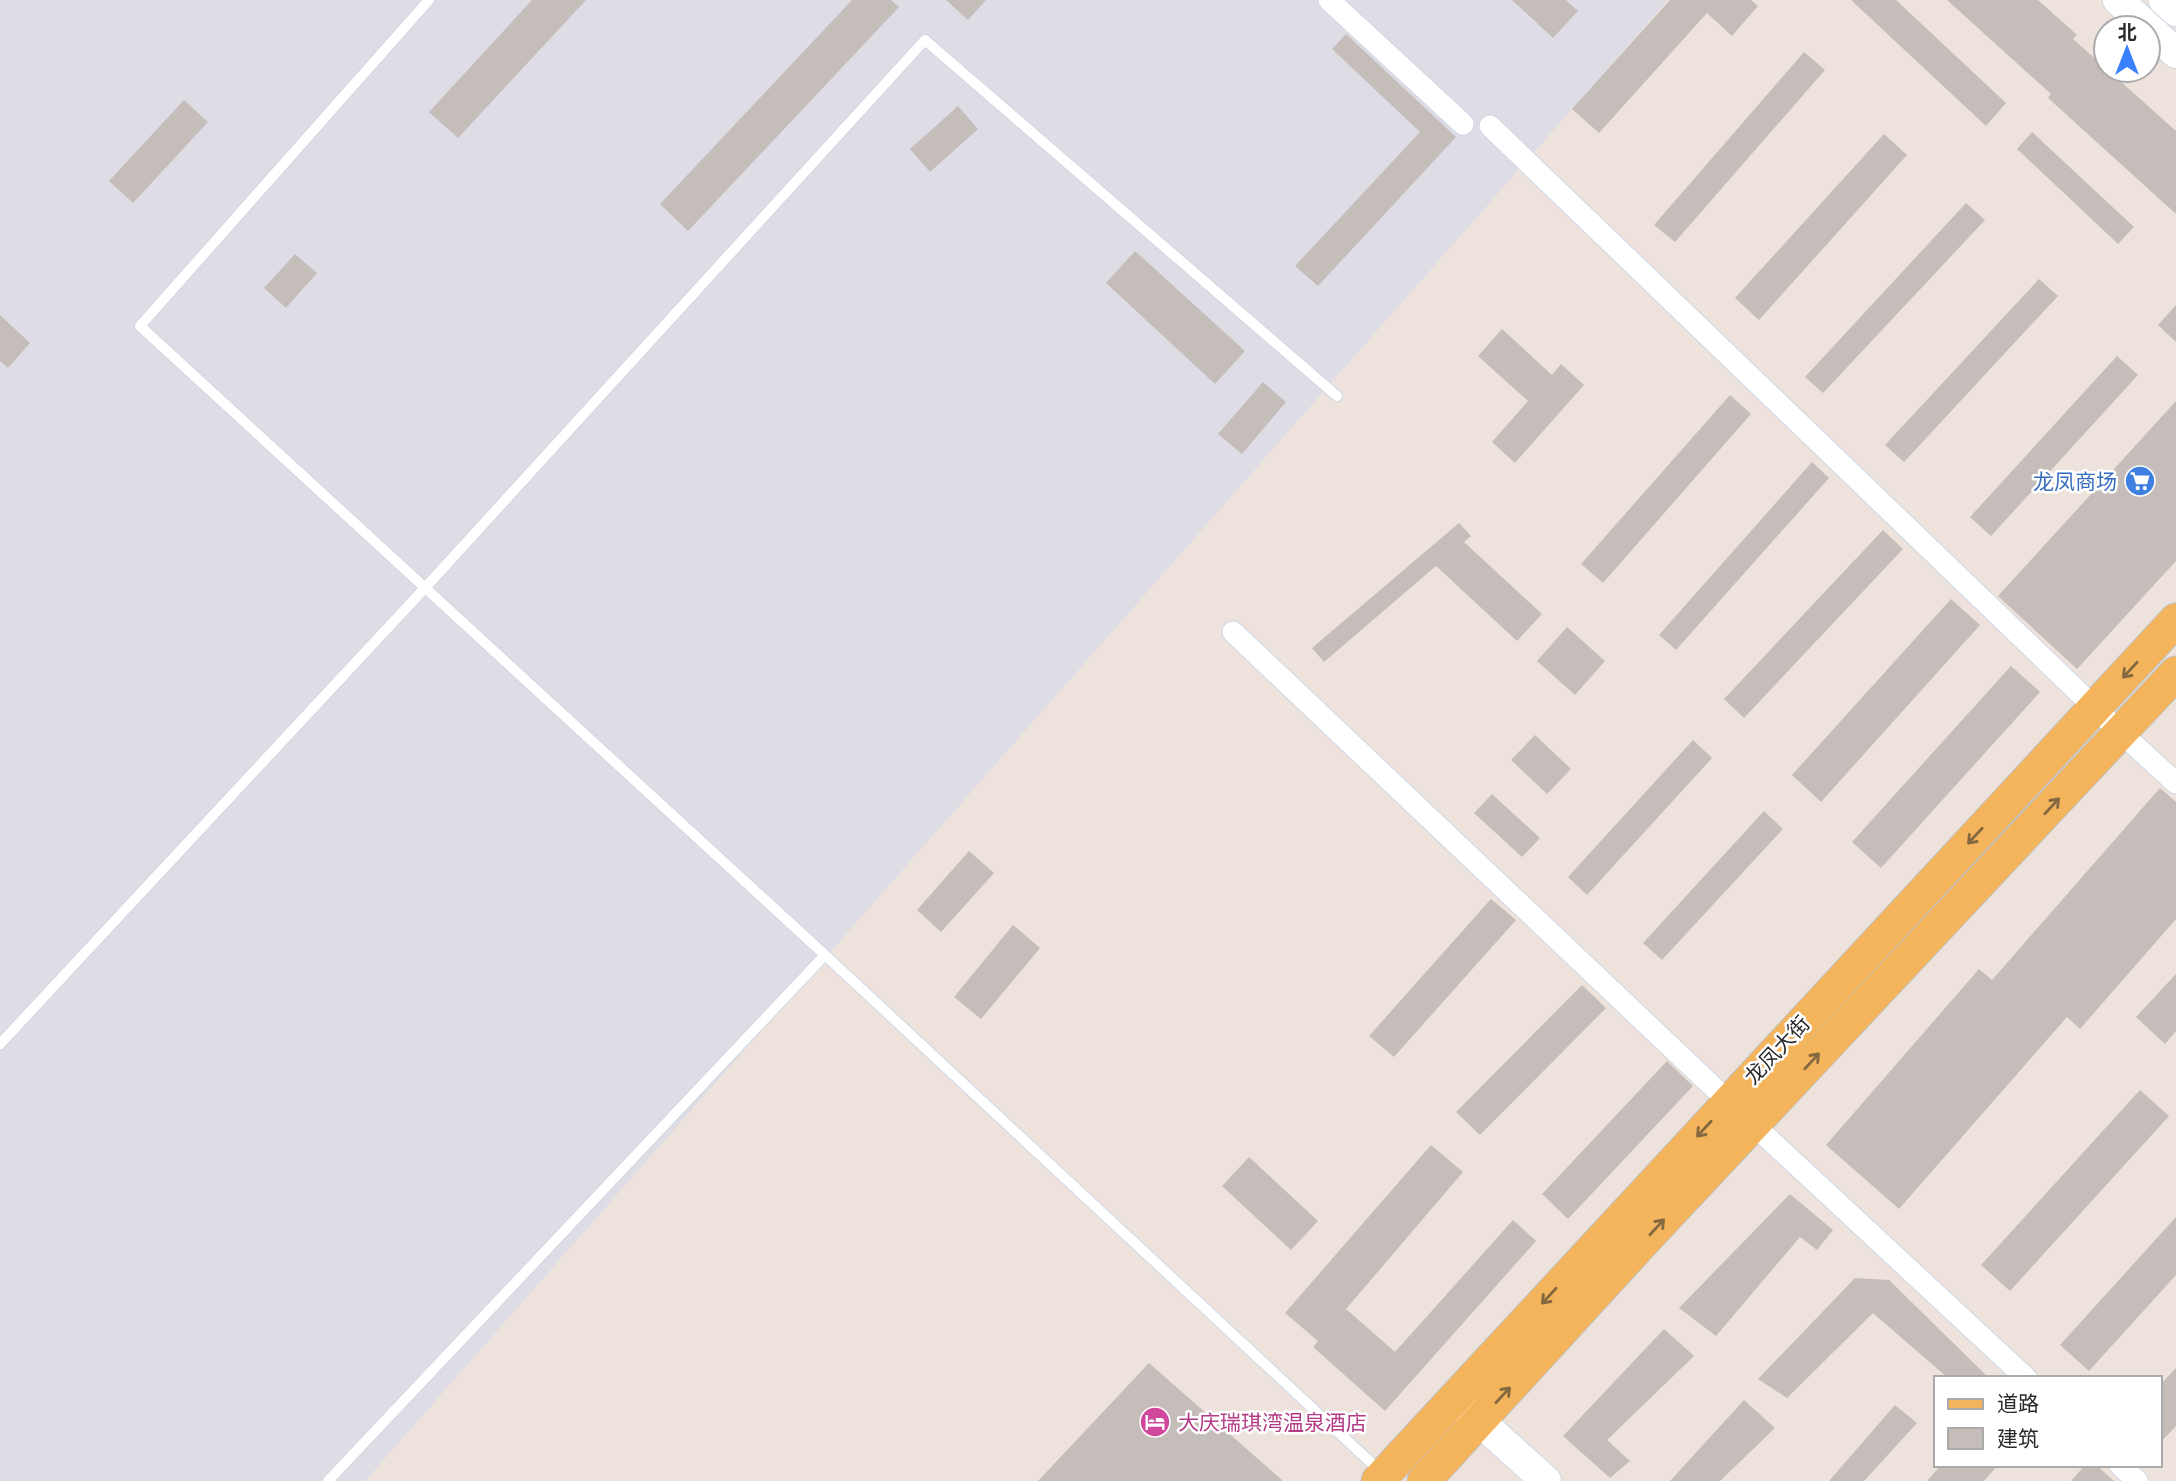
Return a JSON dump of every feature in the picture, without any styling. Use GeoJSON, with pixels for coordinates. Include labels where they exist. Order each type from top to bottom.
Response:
{"type":"FeatureCollection","features":[{"type":"Feature","properties":{"kind":"main road","name":"龙凤大街"},"geometry":{"type":"LineString","coordinates":[[1381,1478],[2176,620]]}},
{"type":"Feature","properties":{"kind":"main road","name":"龙凤大街"},"geometry":{"type":"LineString","coordinates":[[1423,1481],[2176,673]]}},
{"type":"Feature","properties":{"kind":"street"},"geometry":{"type":"LineString","coordinates":[[1329,0],[1463,124]]}},
{"type":"Feature","properties":{"kind":"street"},"geometry":{"type":"LineString","coordinates":[[2118,0],[2176,54]]}},
{"type":"Feature","properties":{"kind":"street"},"geometry":{"type":"LineString","coordinates":[[2164,0],[2176,11]]}},
{"type":"Feature","properties":{"kind":"street"},"geometry":{"type":"LineString","coordinates":[[1490,126],[2176,783]]}},
{"type":"Feature","properties":{"kind":"street"},"geometry":{"type":"LineString","coordinates":[[1233,632],[1729,1102],[2024,1376]]}},
{"type":"Feature","properties":{"kind":"street"},"geometry":{"type":"LineString","coordinates":[[1453,1399],[1480,1420],[1545,1481]]}},
{"type":"Feature","properties":{"kind":"street"},"geometry":{"type":"LineString","coordinates":[[2122,1467],[2137,1481]]}},
{"type":"Feature","properties":{"kind":"lane"},"geometry":{"type":"LineString","coordinates":[[429,0],[140,326],[825,955],[1381,1478]]}},
{"type":"Feature","properties":{"kind":"lane"},"geometry":{"type":"LineString","coordinates":[[0,1044],[424,589],[925,40],[1337,396]]}},
{"type":"Feature","properties":{"kind":"lane"},"geometry":{"type":"LineString","coordinates":[[328,1481],[825,955]]}},
{"type":"Feature","properties":{"kind":"shaded area"},"geometry":{"type":"Polygon","coordinates":[[[0,0],[1668,0],[365,1481],[0,1481],[0,0]]]}},
{"type":"Feature","properties":{"kind":"building"},"geometry":{"type":"Polygon","coordinates":[[[532,0],[586,0],[458,138],[429,112],[532,0]]]}},
{"type":"Feature","properties":{"kind":"building"},"geometry":{"type":"Polygon","coordinates":[[[852,0],[891,0],[899,7],[688,231],[660,204],[852,0]]]}},
{"type":"Feature","properties":{"kind":"building"},"geometry":{"type":"Polygon","coordinates":[[[946,0],[986,0],[968,20],[946,0]]]}},
{"type":"Feature","properties":{"kind":"building"},"geometry":{"type":"Polygon","coordinates":[[[1512,0],[1566,0],[1578,11],[1553,38],[1512,0]]]}},
{"type":"Feature","properties":{"kind":"building"},"geometry":{"type":"Polygon","coordinates":[[[1670,0],[1751,0],[1758,6],[1732,36],[1707,13],[1599,133],[1572,109],[1670,0]]]}},
{"type":"Feature","properties":{"kind":"building"},"geometry":{"type":"Polygon","coordinates":[[[1851,0],[1896,0],[2006,103],[1986,126],[1851,0]]]}},
{"type":"Feature","properties":{"kind":"building"},"geometry":{"type":"Polygon","coordinates":[[[1947,0],[2038,0],[2077,35],[2073,39],[2092,56],[2092,84],[2123,84],[2176,131],[2176,214],[2048,98],[2051,94],[1947,0]]]}},
{"type":"Feature","properties":{"kind":"building"},"geometry":{"type":"Polygon","coordinates":[[[1346,34],[1456,137],[1318,286],[1295,266],[1420,132],[1332,49],[1346,34]]]}},
{"type":"Feature","properties":{"kind":"building"},"geometry":{"type":"Polygon","coordinates":[[[1804,52],[1825,70],[1675,242],[1654,225],[1804,52]]]}},
{"type":"Feature","properties":{"kind":"building"},"geometry":{"type":"Polygon","coordinates":[[[184,100],[208,122],[133,203],[109,181],[184,100]]]}},
{"type":"Feature","properties":{"kind":"building"},"geometry":{"type":"Polygon","coordinates":[[[958,106],[978,129],[930,172],[910,149],[958,106]]]}},
{"type":"Feature","properties":{"kind":"building"},"geometry":{"type":"Polygon","coordinates":[[[2032,132],[2134,227],[2118,244],[2017,149],[2032,132]]]}},
{"type":"Feature","properties":{"kind":"building"},"geometry":{"type":"Polygon","coordinates":[[[1884,134],[1907,155],[1759,320],[1735,298],[1884,134]]]}},
{"type":"Feature","properties":{"kind":"building"},"geometry":{"type":"Polygon","coordinates":[[[1966,203],[1985,220],[1823,393],[1805,377],[1966,203]]]}},
{"type":"Feature","properties":{"kind":"building"},"geometry":{"type":"Polygon","coordinates":[[[1135,251],[1245,351],[1215,384],[1106,283],[1135,251]]]}},
{"type":"Feature","properties":{"kind":"building"},"geometry":{"type":"Polygon","coordinates":[[[295,254],[317,273],[286,308],[264,288],[295,254]]]}},
{"type":"Feature","properties":{"kind":"building"},"geometry":{"type":"Polygon","coordinates":[[[2039,279],[2058,296],[1904,462],[1885,445],[2039,279]]]}},
{"type":"Feature","properties":{"kind":"building"},"geometry":{"type":"Polygon","coordinates":[[[2176,305],[2176,342],[2158,325],[2176,305]]]}},
{"type":"Feature","properties":{"kind":"building"},"geometry":{"type":"Polygon","coordinates":[[[0,315],[30,343],[8,368],[0,361],[0,315]]]}},
{"type":"Feature","properties":{"kind":"building"},"geometry":{"type":"Polygon","coordinates":[[[1502,329],[1552,375],[1561,364],[1584,385],[1515,463],[1492,442],[1528,401],[1478,356],[1502,329]]]}},
{"type":"Feature","properties":{"kind":"building"},"geometry":{"type":"Polygon","coordinates":[[[2117,356],[2138,375],[1991,536],[1970,517],[2117,356]]]}},
{"type":"Feature","properties":{"kind":"building"},"geometry":{"type":"Polygon","coordinates":[[[1263,382],[1286,402],[1242,454],[1218,434],[1263,382]]]}},
{"type":"Feature","properties":{"kind":"building"},"geometry":{"type":"Polygon","coordinates":[[[1730,395],[1751,414],[1603,583],[1581,564],[1730,395]]]}},
{"type":"Feature","properties":{"kind":"building","name":"龙凤商场"},"geometry":{"type":"Polygon","coordinates":[[[2176,401],[2176,561],[2077,669],[1998,596],[2176,401]]]}},
{"type":"Feature","properties":{"kind":"building"},"geometry":{"type":"Polygon","coordinates":[[[1812,462],[1829,478],[1676,650],[1659,635],[1812,462]]]}},
{"type":"Feature","properties":{"kind":"building"},"geometry":{"type":"Polygon","coordinates":[[[1459,523],[1471,536],[1464,542],[1542,614],[1517,641],[1436,566],[1324,662],[1312,648],[1459,523]]]}},
{"type":"Feature","properties":{"kind":"building"},"geometry":{"type":"Polygon","coordinates":[[[1883,530],[1903,549],[1744,718],[1724,699],[1883,530]]]}},
{"type":"Feature","properties":{"kind":"building"},"geometry":{"type":"Polygon","coordinates":[[[1951,599],[1980,625],[1821,802],[1792,775],[1951,599]]]}},
{"type":"Feature","properties":{"kind":"building"},"geometry":{"type":"Polygon","coordinates":[[[1567,627],[1605,661],[1575,695],[1537,661],[1567,627]]]}},
{"type":"Feature","properties":{"kind":"building"},"geometry":{"type":"Polygon","coordinates":[[[2011,666],[2040,692],[1881,868],[1852,842],[2011,666]]]}},
{"type":"Feature","properties":{"kind":"building"},"geometry":{"type":"Polygon","coordinates":[[[1535,735],[1571,769],[1547,794],[1511,760],[1535,735]]]}},
{"type":"Feature","properties":{"kind":"building"},"geometry":{"type":"Polygon","coordinates":[[[1693,740],[1712,758],[1587,895],[1568,877],[1693,740]]]}},
{"type":"Feature","properties":{"kind":"building"},"geometry":{"type":"Polygon","coordinates":[[[2160,788],[2176,802],[2176,919],[2080,1029],[2067,1017],[1899,1209],[1826,1145],[1979,969],[1992,980],[2160,788]]]}},
{"type":"Feature","properties":{"kind":"building"},"geometry":{"type":"Polygon","coordinates":[[[1492,794],[1540,838],[1522,857],[1474,813],[1492,794]]]}},
{"type":"Feature","properties":{"kind":"building"},"geometry":{"type":"Polygon","coordinates":[[[1764,811],[1783,829],[1662,960],[1643,943],[1764,811]]]}},
{"type":"Feature","properties":{"kind":"building"},"geometry":{"type":"Polygon","coordinates":[[[969,851],[994,873],[941,932],[917,910],[969,851]]]}},
{"type":"Feature","properties":{"kind":"building"},"geometry":{"type":"Polygon","coordinates":[[[1491,899],[1516,920],[1394,1057],[1369,1036],[1491,899]]]}},
{"type":"Feature","properties":{"kind":"building"},"geometry":{"type":"Polygon","coordinates":[[[1013,925],[1040,948],[981,1019],[954,997],[1013,925]]]}},
{"type":"Feature","properties":{"kind":"building"},"geometry":{"type":"Polygon","coordinates":[[[2176,974],[2176,1031],[2165,1044],[2136,1017],[2176,974]]]}},
{"type":"Feature","properties":{"kind":"building"},"geometry":{"type":"Polygon","coordinates":[[[1582,985],[1606,1008],[1480,1135],[1456,1112],[1582,985]]]}},
{"type":"Feature","properties":{"kind":"building"},"geometry":{"type":"Polygon","coordinates":[[[1667,1061],[1693,1086],[1568,1219],[1542,1194],[1667,1061]]]}},
{"type":"Feature","properties":{"kind":"building"},"geometry":{"type":"Polygon","coordinates":[[[2140,1090],[2169,1116],[2010,1291],[1981,1265],[2140,1090]]]}},
{"type":"Feature","properties":{"kind":"building"},"geometry":{"type":"Polygon","coordinates":[[[1431,1145],[1463,1172],[1346,1309],[1395,1352],[1513,1220],[1536,1241],[1385,1411],[1313,1347],[1318,1341],[1285,1313],[1431,1145]]]}},
{"type":"Feature","properties":{"kind":"building"},"geometry":{"type":"Polygon","coordinates":[[[1249,1157],[1318,1221],[1291,1250],[1222,1186],[1249,1157]]]}},
{"type":"Feature","properties":{"kind":"building"},"geometry":{"type":"Polygon","coordinates":[[[1790,1194],[1833,1230],[1817,1250],[1800,1237],[1716,1336],[1679,1308],[1790,1194]]]}},
{"type":"Feature","properties":{"kind":"building"},"geometry":{"type":"Polygon","coordinates":[[[2176,1217],[2176,1275],[2089,1371],[2060,1345],[2176,1217]]]}},
{"type":"Feature","properties":{"kind":"building"},"geometry":{"type":"Polygon","coordinates":[[[1855,1278],[1889,1280],[1987,1376],[1946,1376],[1873,1313],[1787,1398],[1758,1379],[1855,1278]]]}},
{"type":"Feature","properties":{"kind":"building"},"geometry":{"type":"Polygon","coordinates":[[[1664,1329],[1694,1356],[1607,1440],[1630,1461],[1610,1478],[1563,1436],[1664,1329]]]}},
{"type":"Feature","properties":{"kind":"building","name":"大庆瑞琪湾温泉酒店"},"geometry":{"type":"Polygon","coordinates":[[[1149,1363],[1283,1481],[1038,1481],[1149,1363]]]}},
{"type":"Feature","properties":{"kind":"building"},"geometry":{"type":"Polygon","coordinates":[[[2176,1368],[2176,1426],[2162,1441],[2162,1383],[2176,1368]]]}},
{"type":"Feature","properties":{"kind":"building"},"geometry":{"type":"Polygon","coordinates":[[[1744,1400],[1775,1428],[1720,1481],[1670,1481],[1744,1400]]]}},
{"type":"Feature","properties":{"kind":"building"},"geometry":{"type":"Polygon","coordinates":[[[1895,1405],[1917,1423],[1864,1481],[1829,1481],[1895,1405]]]}},
{"type":"Feature","properties":{"kind":"building"},"geometry":{"type":"Polygon","coordinates":[[[1939,1467],[1996,1467],[1984,1481],[1927,1481],[1939,1467]]]}},
{"type":"Feature","properties":{"kind":"building"},"geometry":{"type":"Polygon","coordinates":[[[2083,1467],[2098,1467],[2114,1481],[2071,1481],[2083,1467]]]}},
{"type":"Feature","properties":{"kind":"place","name":"龙凤商场"},"geometry":{"type":"Point","coordinates":[2140,481]}},
{"type":"Feature","properties":{"kind":"place","name":"大庆瑞琪湾温泉酒店"},"geometry":{"type":"Point","coordinates":[1155,1422]}}]}
